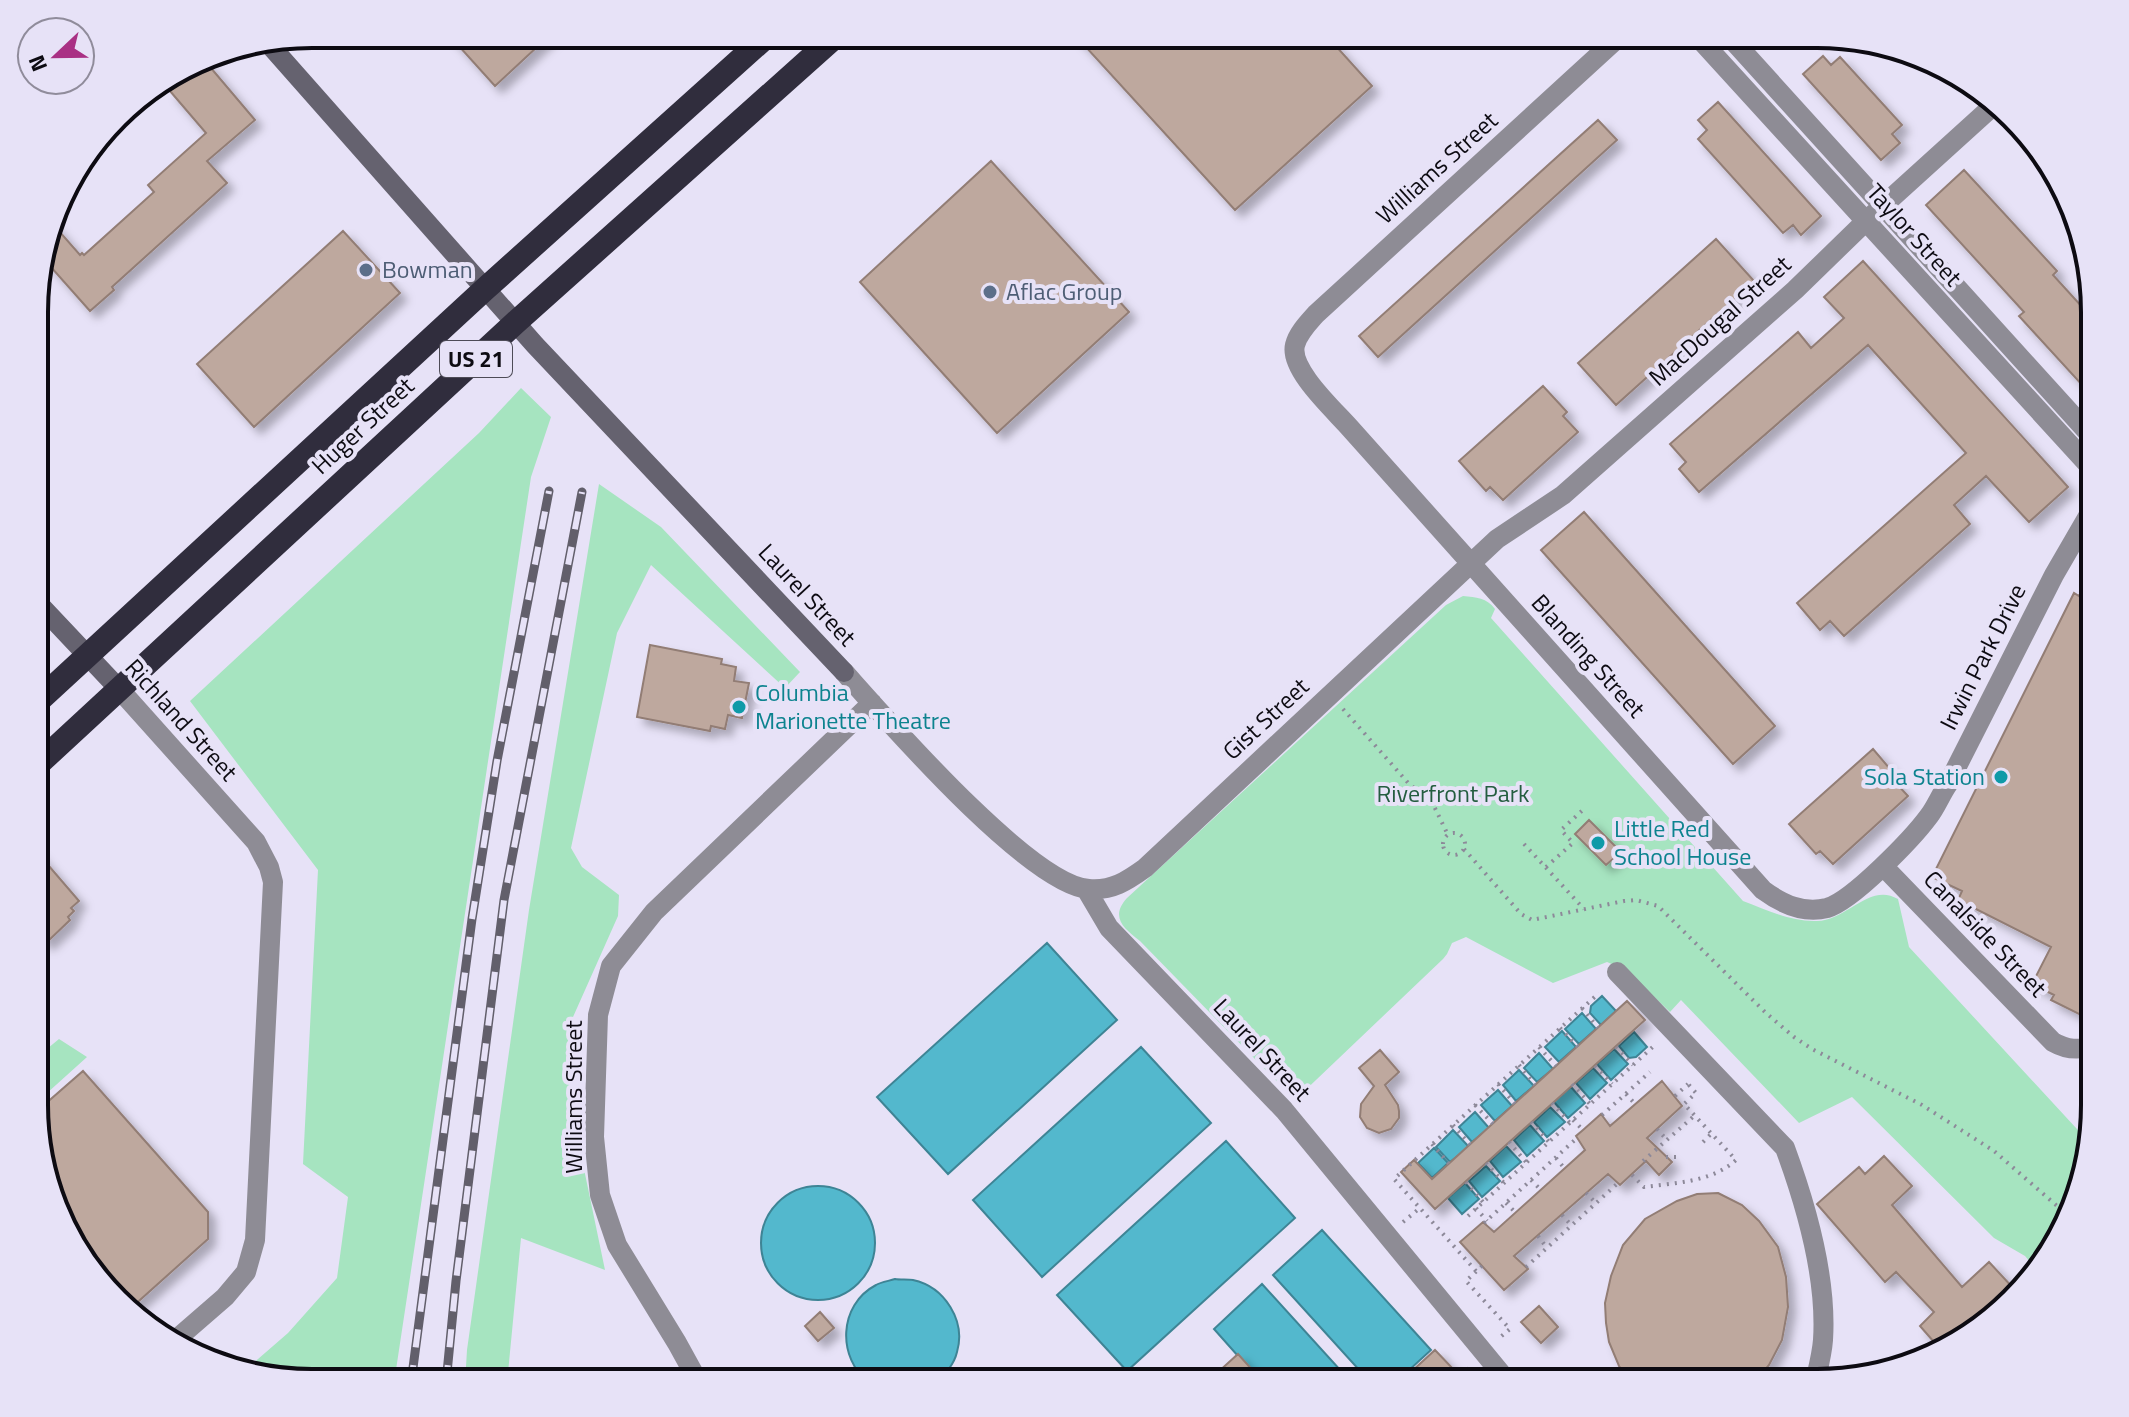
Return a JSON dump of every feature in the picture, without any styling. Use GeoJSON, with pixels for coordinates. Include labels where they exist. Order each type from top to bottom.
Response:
{"type":"FeatureCollection","features":[{"type":"Feature","properties":{"kind":"highway","name":"Huger Street"},"geometry":{"type":"LineString","coordinates":[[48,692],[485,289],[753,49]]}},
{"type":"Feature","properties":{"kind":"highway","name":"Huger Street"},"geometry":{"type":"LineString","coordinates":[[48,755],[515,323],[822,49]]}},
{"type":"Feature","properties":{"kind":"street","name":"Williams Street"},"geometry":{"type":"LineString","coordinates":[[1295,346],[1301,332],[1316,314],[1607,48]]}},
{"type":"Feature","properties":{"kind":"street","name":"Taylor Street"},"geometry":{"type":"LineString","coordinates":[[1708,48],[2080,456]]}},
{"type":"Feature","properties":{"kind":"street","name":"Taylor Street"},"geometry":{"type":"LineString","coordinates":[[1740,48],[2080,423]]}},
{"type":"Feature","properties":{"kind":"street","name":"Laurel Street"},"geometry":{"type":"LineString","coordinates":[[275,51],[515,323],[956,791],[1024,855],[1050,874],[1086,889],[1109,928],[1284,1110],[1497,1368]]}},
{"type":"Feature","properties":{"kind":"street","name":"MacDougal Street"},"geometry":{"type":"LineString","coordinates":[[1470,564],[1497,539],[1563,495],[1795,290],[1987,111]]}},
{"type":"Feature","properties":{"kind":"street","name":"Blanding Street"},"geometry":{"type":"LineString","coordinates":[[1295,346],[1295,358],[1300,370],[1763,890],[1781,904],[1804,909],[1826,908],[1846,900],[1883,866]]}},
{"type":"Feature","properties":{"kind":"street","name":"Irwin Park Drive"},"geometry":{"type":"LineString","coordinates":[[1883,866],[1929,816],[1948,784],[2080,530]]}},
{"type":"Feature","properties":{"kind":"street","name":"Gist Street"},"geometry":{"type":"LineString","coordinates":[[1086,889],[1111,889],[1145,868],[1470,564]]}},
{"type":"Feature","properties":{"kind":"street","name":"Richland Street"},"geometry":{"type":"LineString","coordinates":[[48,614],[256,842],[264,854],[273,882],[255,1240],[246,1272],[225,1297],[182,1334]]}},
{"type":"Feature","properties":{"kind":"street","name":"Williams Street"},"geometry":{"type":"LineString","coordinates":[[691,1369],[617,1245],[600,1195],[594,1137],[598,1015],[607,978],[611,966],[654,912],[872,703]]}},
{"type":"Feature","properties":{"kind":"street","name":"Canalside Street"},"geometry":{"type":"LineString","coordinates":[[1883,866],[2053,1042],[2063,1047],[2080,1048]]}},
{"type":"Feature","properties":{"kind":"street"},"geometry":{"type":"LineString","coordinates":[[1617,972],[1785,1148],[1796,1179],[1822,1288],[1823,1341],[1818,1368]]}},
{"type":"Feature","properties":{"kind":"path"},"geometry":{"type":"LineString","coordinates":[[1331,694],[1410,785],[1431,800],[1448,835]]}},
{"type":"Feature","properties":{"kind":"path"},"geometry":{"type":"LineString","coordinates":[[1545,867],[1573,843],[1561,830],[1585,808]]}},
{"type":"Feature","properties":{"kind":"path"},"geometry":{"type":"LineString","coordinates":[[1455,833],[1465,842],[1459,855],[1451,856],[1442,844],[1448,835],[1455,833]]}},
{"type":"Feature","properties":{"kind":"path"},"geometry":{"type":"LineString","coordinates":[[1524,844],[1584,909]]}},
{"type":"Feature","properties":{"kind":"path"},"geometry":{"type":"LineString","coordinates":[[1464,849],[1526,918],[1532,920],[1636,900],[1658,906],[1794,1037],[1922,1105],[1994,1151],[2060,1208]]}},
{"type":"Feature","properties":{"kind":"path"},"geometry":{"type":"LineString","coordinates":[[1476,1271],[1394,1179],[1599,993]]}},
{"type":"Feature","properties":{"kind":"path"},"geometry":{"type":"LineString","coordinates":[[1582,1008],[1598,1028]]}},
{"type":"Feature","properties":{"kind":"path"},"geometry":{"type":"LineString","coordinates":[[1560,1028],[1578,1047]]}},
{"type":"Feature","properties":{"kind":"path"},"geometry":{"type":"LineString","coordinates":[[1539,1047],[1556,1066]]}},
{"type":"Feature","properties":{"kind":"path"},"geometry":{"type":"LineString","coordinates":[[1616,1047],[1633,1065]]}},
{"type":"Feature","properties":{"kind":"path"},"geometry":{"type":"LineString","coordinates":[[1468,1216],[1653,1048]]}},
{"type":"Feature","properties":{"kind":"path"},"geometry":{"type":"LineString","coordinates":[[1519,1065],[1535,1085]]}},
{"type":"Feature","properties":{"kind":"path"},"geometry":{"type":"LineString","coordinates":[[1595,1066],[1612,1084]]}},
{"type":"Feature","properties":{"kind":"path"},"geometry":{"type":"LineString","coordinates":[[1675,1096],[1707,1066]]}},
{"type":"Feature","properties":{"kind":"path"},"geometry":{"type":"LineString","coordinates":[[1602,1115],[1650,1072]]}},
{"type":"Feature","properties":{"kind":"path"},"geometry":{"type":"LineString","coordinates":[[1498,1084],[1515,1104]]}},
{"type":"Feature","properties":{"kind":"path"},"geometry":{"type":"LineString","coordinates":[[1572,1084],[1590,1104]]}},
{"type":"Feature","properties":{"kind":"path"},"geometry":{"type":"LineString","coordinates":[[1632,1175],[1644,1187],[1687,1181],[1724,1171],[1736,1160],[1684,1104],[1696,1093],[1688,1084]]}},
{"type":"Feature","properties":{"kind":"path"},"geometry":{"type":"LineString","coordinates":[[1626,1094],[1635,1104]]}},
{"type":"Feature","properties":{"kind":"path"},"geometry":{"type":"LineString","coordinates":[[1552,1103],[1583,1130]]}},
{"type":"Feature","properties":{"kind":"path"},"geometry":{"type":"LineString","coordinates":[[1475,1105],[1493,1124]]}},
{"type":"Feature","properties":{"kind":"path"},"geometry":{"type":"LineString","coordinates":[[1643,1161],[1694,1116]]}},
{"type":"Feature","properties":{"kind":"path"},"geometry":{"type":"LineString","coordinates":[[1531,1122],[1549,1142]]}},
{"type":"Feature","properties":{"kind":"path"},"geometry":{"type":"LineString","coordinates":[[1453,1125],[1471,1146]]}},
{"type":"Feature","properties":{"kind":"path"},"geometry":{"type":"LineString","coordinates":[[1657,1129],[1667,1140]]}},
{"type":"Feature","properties":{"kind":"path"},"geometry":{"type":"LineString","coordinates":[[1703,1142],[1711,1134]]}},
{"type":"Feature","properties":{"kind":"path"},"geometry":{"type":"LineString","coordinates":[[1476,1208],[1486,1222],[1577,1138]]}},
{"type":"Feature","properties":{"kind":"path"},"geometry":{"type":"LineString","coordinates":[[1509,1142],[1526,1162]]}},
{"type":"Feature","properties":{"kind":"path"},"geometry":{"type":"LineString","coordinates":[[1432,1144],[1449,1164]]}},
{"type":"Feature","properties":{"kind":"path"},"geometry":{"type":"LineString","coordinates":[[1666,1157],[1682,1157]]}},
{"type":"Feature","properties":{"kind":"path"},"geometry":{"type":"LineString","coordinates":[[1556,1158],[1565,1169]]}},
{"type":"Feature","properties":{"kind":"path"},"geometry":{"type":"LineString","coordinates":[[1486,1163],[1504,1183]]}},
{"type":"Feature","properties":{"kind":"path"},"geometry":{"type":"LineString","coordinates":[[1531,1180],[1541,1190]]}},
{"type":"Feature","properties":{"kind":"path"},"geometry":{"type":"LineString","coordinates":[[1466,1182],[1483,1202]]}},
{"type":"Feature","properties":{"kind":"path"},"geometry":{"type":"LineString","coordinates":[[1526,1267],[1618,1183]]}},
{"type":"Feature","properties":{"kind":"path"},"geometry":{"type":"LineString","coordinates":[[1586,1193],[1596,1203]]}},
{"type":"Feature","properties":{"kind":"path"},"geometry":{"type":"LineString","coordinates":[[1506,1203],[1516,1213]]}},
{"type":"Feature","properties":{"kind":"path"},"geometry":{"type":"LineString","coordinates":[[1562,1215],[1571,1225]]}},
{"type":"Feature","properties":{"kind":"path"},"geometry":{"type":"LineString","coordinates":[[1538,1236],[1547,1248]]}},
{"type":"Feature","properties":{"kind":"path"},"geometry":{"type":"LineString","coordinates":[[1458,1288],[1482,1266]]}},
{"type":"Feature","properties":{"kind":"path"},"geometry":{"type":"LineString","coordinates":[[1466,1281],[1510,1329],[1493,1343]]}},
{"type":"Feature","properties":{"kind":"path"},"geometry":{"type":"LineString","coordinates":[[1466,1368],[1475,1360]]}},
{"type":"Feature","properties":{"kind":"green space"},"geometry":{"type":"Polygon","coordinates":[[[521,388],[551,417],[531,477],[396,1369],[312,1369],[254,1362],[288,1333],[337,1278],[348,1197],[303,1164],[318,870],[190,701],[479,433],[521,388]]]}},
{"type":"Feature","properties":{"kind":"green space"},"geometry":{"type":"Polygon","coordinates":[[[599,484],[661,527],[800,672],[785,688],[651,565],[617,633],[571,848],[582,867],[619,895],[618,916],[573,1017],[569,1097],[605,1270],[521,1238],[508,1369],[466,1369],[467,1350],[529,910],[599,484]]]}},
{"type":"Feature","properties":{"kind":"green space","name":"Riverfront Park"},"geometry":{"type":"Polygon","coordinates":[[[1463,596],[1481,599],[1492,605],[1495,609],[1491,618],[1743,901],[1788,917],[1817,921],[1838,915],[1878,895],[1898,899],[1909,947],[2079,1131],[2067,1190],[2054,1222],[2029,1261],[1994,1238],[1852,1097],[1799,1123],[1681,1000],[1670,1012],[1626,970],[1607,962],[1553,983],[1466,937],[1452,943],[1443,959],[1295,1100],[1124,927],[1119,911],[1127,898],[1446,605],[1463,596]]]}},
{"type":"Feature","properties":{"kind":"green space"},"geometry":{"type":"Polygon","coordinates":[[[59,1039],[87,1057],[48,1092],[48,1048],[59,1039]]]}},
{"type":"Feature","properties":{"kind":"water"},"geometry":{"type":"Polygon","coordinates":[[[1047,943],[1117,1020],[948,1174],[877,1097],[1047,943]]]}},
{"type":"Feature","properties":{"kind":"water"},"geometry":{"type":"Polygon","coordinates":[[[1602,996],[1616,1011],[1601,1025],[1590,1013],[1591,1006],[1602,996]]]}},
{"type":"Feature","properties":{"kind":"water"},"geometry":{"type":"Polygon","coordinates":[[[1582,1013],[1596,1029],[1579,1044],[1565,1029],[1582,1013]]]}},
{"type":"Feature","properties":{"kind":"water"},"geometry":{"type":"Polygon","coordinates":[[[1562,1031],[1576,1047],[1559,1062],[1545,1047],[1562,1031]]]}},
{"type":"Feature","properties":{"kind":"water"},"geometry":{"type":"Polygon","coordinates":[[[1634,1032],[1647,1047],[1636,1057],[1629,1058],[1619,1046],[1634,1032]]]}},
{"type":"Feature","properties":{"kind":"water"},"geometry":{"type":"Polygon","coordinates":[[[1141,1047],[1211,1123],[1042,1277],[973,1200],[1141,1047]]]}},
{"type":"Feature","properties":{"kind":"water"},"geometry":{"type":"Polygon","coordinates":[[[1614,1049],[1628,1064],[1611,1080],[1597,1064],[1614,1049]]]}},
{"type":"Feature","properties":{"kind":"water"},"geometry":{"type":"Polygon","coordinates":[[[1539,1053],[1553,1069],[1537,1082],[1524,1068],[1539,1053]]]}},
{"type":"Feature","properties":{"kind":"water"},"geometry":{"type":"Polygon","coordinates":[[[1593,1068],[1607,1083],[1590,1099],[1576,1083],[1593,1068]]]}},
{"type":"Feature","properties":{"kind":"water"},"geometry":{"type":"Polygon","coordinates":[[[1519,1070],[1534,1086],[1516,1101],[1503,1085],[1519,1070]]]}},
{"type":"Feature","properties":{"kind":"water"},"geometry":{"type":"Polygon","coordinates":[[[1571,1087],[1585,1103],[1568,1118],[1554,1102],[1571,1087]]]}},
{"type":"Feature","properties":{"kind":"water"},"geometry":{"type":"Polygon","coordinates":[[[1498,1090],[1512,1106],[1495,1121],[1481,1105],[1498,1090]]]}},
{"type":"Feature","properties":{"kind":"water"},"geometry":{"type":"Polygon","coordinates":[[[1550,1107],[1565,1122],[1547,1137],[1534,1122],[1550,1107]]]}},
{"type":"Feature","properties":{"kind":"water"},"geometry":{"type":"Polygon","coordinates":[[[1475,1112],[1489,1128],[1472,1142],[1459,1127],[1475,1112]]]}},
{"type":"Feature","properties":{"kind":"water"},"geometry":{"type":"Polygon","coordinates":[[[1530,1125],[1544,1141],[1527,1156],[1514,1140],[1530,1125]]]}},
{"type":"Feature","properties":{"kind":"water"},"geometry":{"type":"Polygon","coordinates":[[[1453,1130],[1469,1147],[1450,1162],[1436,1147],[1453,1130]]]}},
{"type":"Feature","properties":{"kind":"water"},"geometry":{"type":"Polygon","coordinates":[[[1226,1141],[1295,1218],[1130,1368],[1125,1368],[1057,1295],[1226,1141]]]}},
{"type":"Feature","properties":{"kind":"water"},"geometry":{"type":"Polygon","coordinates":[[[1506,1146],[1521,1162],[1503,1177],[1490,1161],[1506,1146]]]}},
{"type":"Feature","properties":{"kind":"water"},"geometry":{"type":"Polygon","coordinates":[[[1434,1148],[1448,1163],[1432,1178],[1418,1163],[1434,1148]]]}},
{"type":"Feature","properties":{"kind":"water"},"geometry":{"type":"Polygon","coordinates":[[[1486,1166],[1500,1181],[1482,1197],[1469,1181],[1486,1166]]]}},
{"type":"Feature","properties":{"kind":"water"},"geometry":{"type":"Polygon","coordinates":[[[1465,1183],[1479,1199],[1462,1214],[1448,1198],[1465,1183]]]}},
{"type":"Feature","properties":{"kind":"water"},"geometry":{"type":"Polygon","coordinates":[[[818,1186],[840,1190],[858,1203],[871,1221],[875,1243],[871,1265],[858,1283],[840,1296],[818,1300],[796,1296],[778,1283],[765,1265],[761,1243],[765,1221],[778,1203],[796,1190],[818,1186]]]}},
{"type":"Feature","properties":{"kind":"water"},"geometry":{"type":"Polygon","coordinates":[[[1322,1230],[1431,1350],[1411,1368],[1358,1368],[1273,1275],[1322,1230]]]}},
{"type":"Feature","properties":{"kind":"water"},"geometry":{"type":"Polygon","coordinates":[[[895,1279],[913,1280],[935,1290],[943,1298],[955,1317],[959,1340],[949,1369],[857,1369],[847,1346],[849,1318],[863,1294],[876,1285],[895,1279]]]}},
{"type":"Feature","properties":{"kind":"water"},"geometry":{"type":"Polygon","coordinates":[[[1262,1284],[1339,1368],[1249,1368],[1214,1329],[1262,1284]]]}},
{"type":"Feature","properties":{"kind":"building"},"geometry":{"type":"Polygon","coordinates":[[[1087,48],[1338,48],[1372,86],[1235,210],[1087,48]]]}},
{"type":"Feature","properties":{"kind":"building"},"geometry":{"type":"Polygon","coordinates":[[[461,49],[535,49],[495,86],[461,49]]]}},
{"type":"Feature","properties":{"kind":"building"},"geometry":{"type":"Polygon","coordinates":[[[1823,56],[1831,65],[1840,57],[1902,125],[1892,134],[1900,143],[1881,160],[1803,74],[1823,56]]]}},
{"type":"Feature","properties":{"kind":"building"},"geometry":{"type":"Polygon","coordinates":[[[211,68],[255,120],[207,161],[227,183],[112,287],[114,290],[90,311],[52,268],[61,233],[80,255],[84,255],[154,192],[148,185],[206,133],[170,91],[211,68]]]}},
{"type":"Feature","properties":{"kind":"building"},"geometry":{"type":"Polygon","coordinates":[[[1718,102],[1821,216],[1801,235],[1793,225],[1783,233],[1698,139],[1707,130],[1698,120],[1718,102]]]}},
{"type":"Feature","properties":{"kind":"building"},"geometry":{"type":"Polygon","coordinates":[[[1598,120],[1617,140],[1378,357],[1359,336],[1598,120]]]}},
{"type":"Feature","properties":{"kind":"building","name":"Aflac Group"},"geometry":{"type":"Polygon","coordinates":[[[991,161],[1129,312],[997,433],[860,282],[991,161]]]}},
{"type":"Feature","properties":{"kind":"building"},"geometry":{"type":"Polygon","coordinates":[[[1964,170],[2057,271],[2053,275],[2080,305],[2080,383],[2019,316],[2024,312],[1926,205],[1964,170]]]}},
{"type":"Feature","properties":{"kind":"building"},"geometry":{"type":"Polygon","coordinates":[[[343,231],[400,293],[254,427],[197,364],[343,231]]]}},
{"type":"Feature","properties":{"kind":"building"},"geometry":{"type":"Polygon","coordinates":[[[1716,239],[1754,281],[1616,405],[1578,363],[1716,239]]]}},
{"type":"Feature","properties":{"kind":"building"},"geometry":{"type":"Polygon","coordinates":[[[1863,261],[2068,487],[2029,522],[1986,476],[1954,505],[1970,524],[1844,636],[1830,621],[1820,630],[1797,603],[1966,453],[1937,421],[1868,345],[1699,492],[1679,469],[1686,462],[1670,444],[1798,332],[1811,348],[1844,318],[1824,297],[1863,261]]]}},
{"type":"Feature","properties":{"kind":"building"},"geometry":{"type":"Polygon","coordinates":[[[1543,386],[1567,412],[1563,416],[1578,432],[1503,500],[1490,487],[1486,491],[1459,461],[1543,386]]]}},
{"type":"Feature","properties":{"kind":"building"},"geometry":{"type":"Polygon","coordinates":[[[1584,512],[1775,726],[1733,764],[1541,550],[1584,512]]]}},
{"type":"Feature","properties":{"kind":"building"},"geometry":{"type":"Polygon","coordinates":[[[2074,593],[2079,596],[2080,1014],[2051,1000],[2054,995],[2032,984],[2051,947],[1958,900],[1962,891],[1932,877],[2074,593]]]}},
{"type":"Feature","properties":{"kind":"building"},"geometry":{"type":"Polygon","coordinates":[[[650,645],[722,659],[721,664],[736,667],[734,681],[749,683],[742,718],[728,715],[725,729],[711,726],[710,731],[637,717],[650,645]]]}},
{"type":"Feature","properties":{"kind":"building"},"geometry":{"type":"Polygon","coordinates":[[[1873,749],[1896,776],[1893,780],[1908,796],[1833,864],[1820,851],[1816,854],[1789,824],[1873,749]]]}},
{"type":"Feature","properties":{"kind":"building","name":"Little Red School House"},"geometry":{"type":"Polygon","coordinates":[[[1589,820],[1621,852],[1606,865],[1575,834],[1589,820]]]}},
{"type":"Feature","properties":{"kind":"building"},"geometry":{"type":"Polygon","coordinates":[[[48,865],[79,901],[71,908],[74,911],[68,917],[70,920],[48,941],[48,865]]]}},
{"type":"Feature","properties":{"kind":"building"},"geometry":{"type":"Polygon","coordinates":[[[1627,1001],[1645,1020],[1435,1209],[1401,1172],[1414,1160],[1432,1179],[1627,1001]]]}},
{"type":"Feature","properties":{"kind":"building"},"geometry":{"type":"Polygon","coordinates":[[[1380,1050],[1399,1072],[1385,1085],[1398,1105],[1399,1118],[1391,1129],[1379,1133],[1367,1128],[1360,1117],[1361,1104],[1374,1086],[1359,1068],[1380,1050]]]}},
{"type":"Feature","properties":{"kind":"building"},"geometry":{"type":"Polygon","coordinates":[[[83,1071],[208,1212],[208,1239],[137,1302],[103,1266],[75,1222],[53,1156],[48,1102],[83,1071]]]}},
{"type":"Feature","properties":{"kind":"building"},"geometry":{"type":"Polygon","coordinates":[[[1662,1081],[1682,1106],[1647,1138],[1672,1162],[1659,1175],[1646,1161],[1620,1185],[1608,1174],[1514,1256],[1528,1269],[1504,1290],[1460,1242],[1483,1222],[1494,1232],[1585,1150],[1576,1136],[1601,1114],[1610,1126],[1662,1081]]]}},
{"type":"Feature","properties":{"kind":"building"},"geometry":{"type":"Polygon","coordinates":[[[1884,1156],[1912,1186],[1892,1205],[1962,1287],[1989,1262],[2010,1285],[1978,1314],[1934,1342],[1920,1326],[1934,1312],[1896,1272],[1885,1282],[1817,1204],[1859,1167],[1865,1174],[1884,1156]]]}},
{"type":"Feature","properties":{"kind":"building"},"geometry":{"type":"Polygon","coordinates":[[[1718,1193],[1742,1205],[1759,1221],[1778,1247],[1786,1277],[1788,1307],[1782,1340],[1766,1368],[1621,1368],[1609,1342],[1605,1303],[1623,1245],[1645,1219],[1697,1194],[1718,1193]]]}},
{"type":"Feature","properties":{"kind":"building"},"geometry":{"type":"Polygon","coordinates":[[[1539,1306],[1558,1327],[1541,1343],[1521,1322],[1539,1306]]]}},
{"type":"Feature","properties":{"kind":"building"},"geometry":{"type":"Polygon","coordinates":[[[820,1312],[834,1328],[818,1341],[805,1326],[820,1312]]]}},
{"type":"Feature","properties":{"kind":"building"},"geometry":{"type":"Polygon","coordinates":[[[1435,1350],[1452,1368],[1415,1368],[1435,1350]]]}},
{"type":"Feature","properties":{"kind":"building"},"geometry":{"type":"Polygon","coordinates":[[[1238,1354],[1251,1368],[1222,1368],[1238,1354]]]}},
{"type":"Feature","properties":{"kind":"railway"},"geometry":{"type":"LineString","coordinates":[[413,1369],[472,919],[497,761],[549,491]]}},
{"type":"Feature","properties":{"kind":"railway"},"geometry":{"type":"LineString","coordinates":[[447,1369],[504,900],[582,492]]}},
{"type":"Feature","properties":{"kind":"place","name":"Bowman"},"geometry":{"type":"Point","coordinates":[366,270]}},
{"type":"Feature","properties":{"kind":"place","name":"Aflac Group"},"geometry":{"type":"Point","coordinates":[990,292]}},
{"type":"Feature","properties":{"kind":"place","name":"Columbia Marionette Theatre"},"geometry":{"type":"Point","coordinates":[739,707]}},
{"type":"Feature","properties":{"kind":"place","name":"Sola Station"},"geometry":{"type":"Point","coordinates":[2001,777]}},
{"type":"Feature","properties":{"kind":"place","name":"Little Red School House"},"geometry":{"type":"Point","coordinates":[1598,843]}}]}
